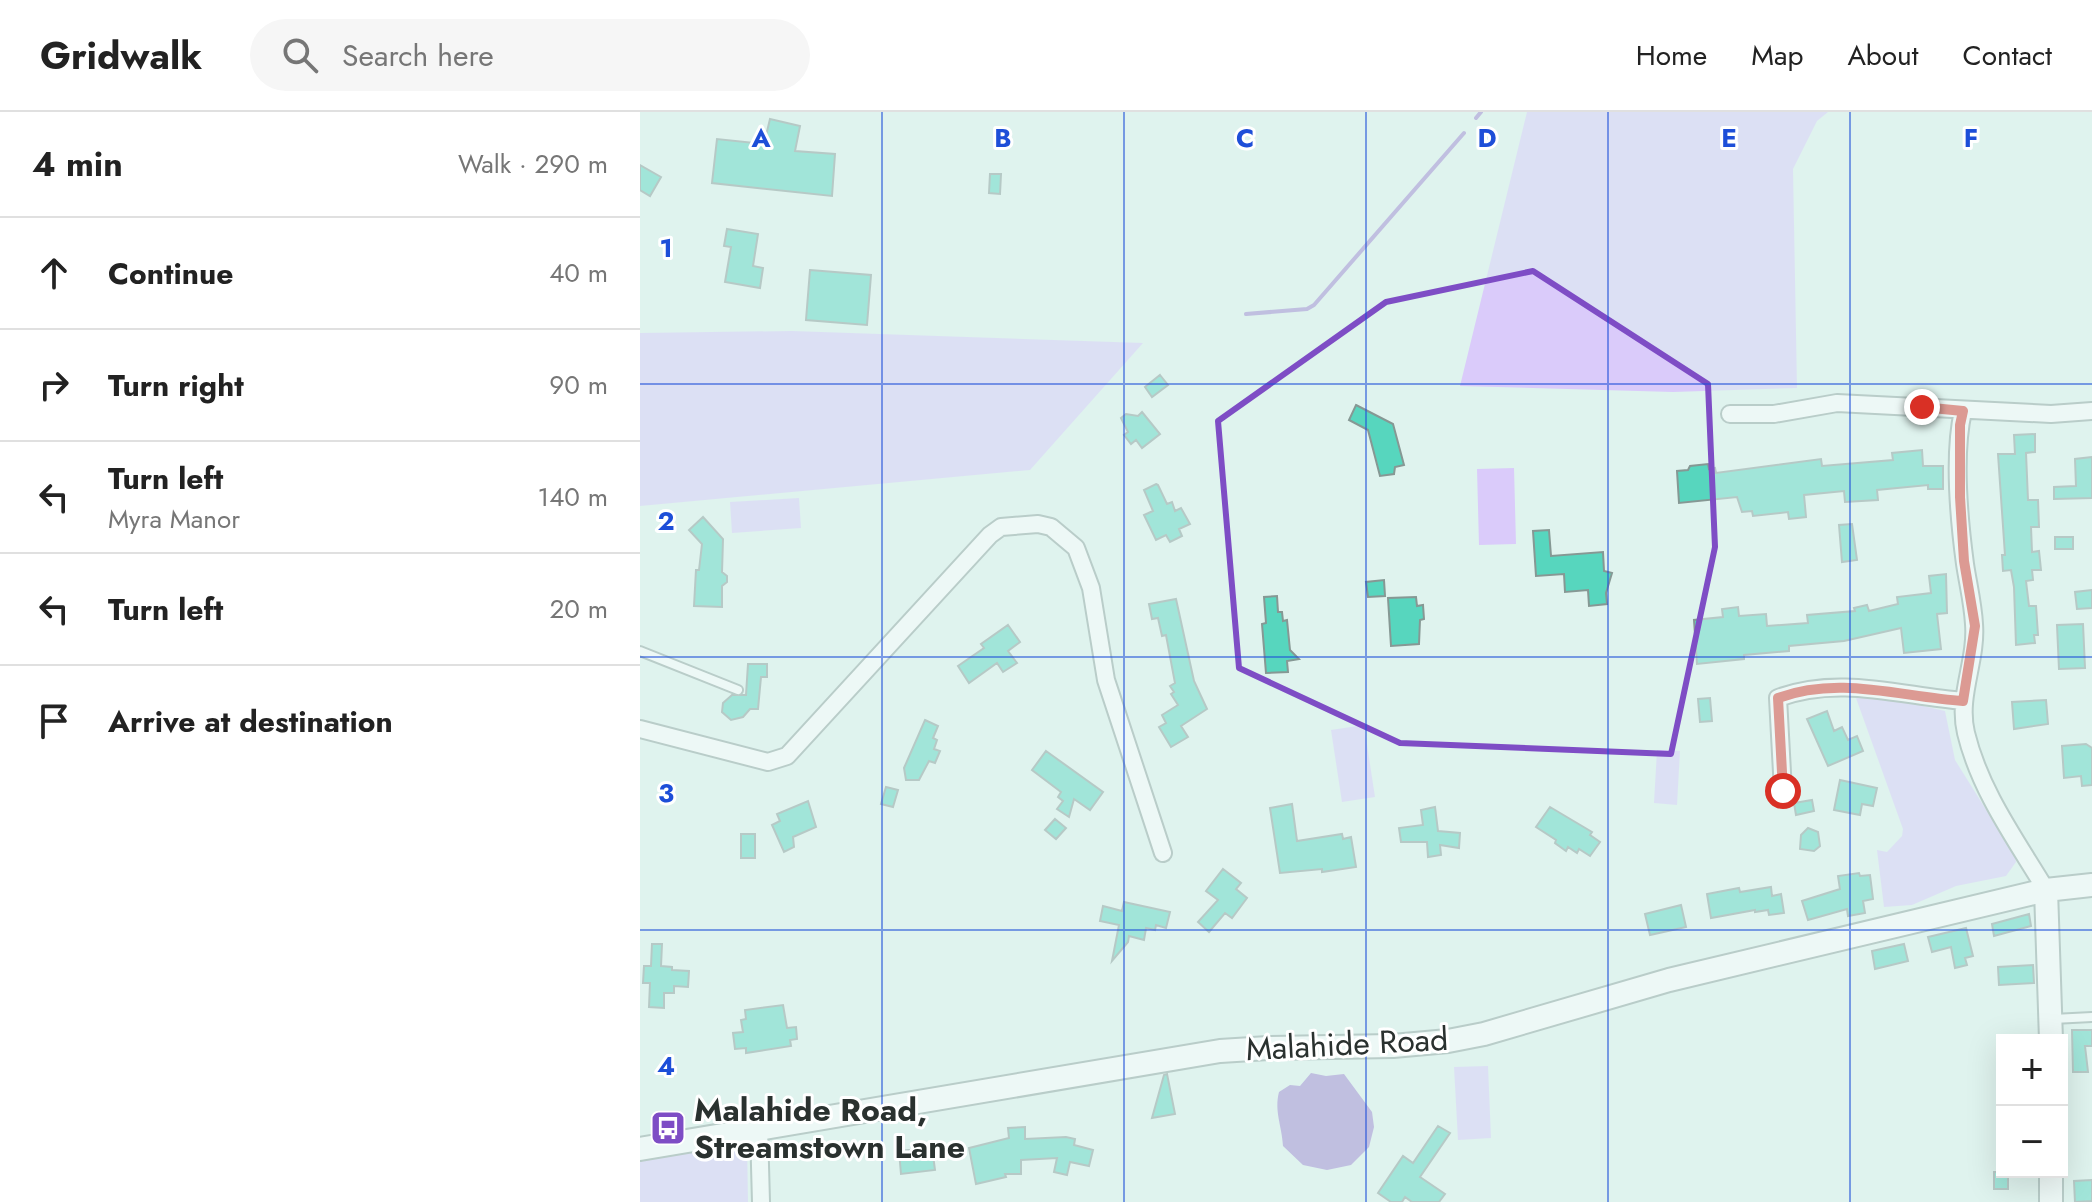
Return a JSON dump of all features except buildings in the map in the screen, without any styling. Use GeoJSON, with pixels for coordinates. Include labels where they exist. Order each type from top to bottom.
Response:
{"type":"FeatureCollection","features":[{"type":"Feature","properties":{"kind":"main road","name":"Malahide Road"},"geometry":{"type":"LineString","coordinates":[[640,1149],[1220,1051],[1393,1046],[1448,1041],[1484,1034],[1669,980],[2046,890],[2092,885]]}},
{"type":"Feature","properties":{"kind":"main road"},"geometry":{"type":"LineString","coordinates":[[2046,890],[2051,1029]]}},
{"type":"Feature","properties":{"kind":"main road"},"geometry":{"type":"LineString","coordinates":[[2051,1178],[2051,1202]]}},
{"type":"Feature","properties":{"kind":"street"},"geometry":{"type":"LineString","coordinates":[[1730,414],[1774,414],[1837,403],[2051,414],[2092,411]]}},
{"type":"Feature","properties":{"kind":"street"},"geometry":{"type":"LineString","coordinates":[[1963,411],[1960,425],[1960,497],[1964,561],[1975,626],[1963,701],[1966,732],[1987,792],[2046,890]]}},
{"type":"Feature","properties":{"kind":"street"},"geometry":{"type":"LineString","coordinates":[[640,729],[768,762],[787,756],[990,535],[1001,527],[1038,524],[1051,527],[1076,548],[1091,588],[1106,680],[1163,853]]}},
{"type":"Feature","properties":{"kind":"street"},"geometry":{"type":"LineString","coordinates":[[1783,791],[1778,698],[1814,688],[1841,687],[1963,701]]}},
{"type":"Feature","properties":{"kind":"street"},"geometry":{"type":"LineString","coordinates":[[759,1129],[761,1202]]}},
{"type":"Feature","properties":{"kind":"lane"},"geometry":{"type":"LineString","coordinates":[[640,651],[738,690]]}},
{"type":"Feature","properties":{"kind":"lane"},"geometry":{"type":"LineString","coordinates":[[2051,1029],[2092,1017]]}},
{"type":"Feature","properties":{"kind":"highlighted area"},"geometry":{"type":"Polygon","coordinates":[[[1533,271],[1708,384],[1715,547],[1671,754],[1400,743],[1239,668],[1218,421],[1386,302],[1533,271]]]}},
{"type":"Feature","properties":{"kind":"shaded area"},"geometry":{"type":"Polygon","coordinates":[[[1527,112],[1828,112],[1817,121],[1793,169],[1797,388],[1673,392],[1460,386],[1527,112]]]}},
{"type":"Feature","properties":{"kind":"shaded area"},"geometry":{"type":"Polygon","coordinates":[[[792,331],[1143,343],[1030,470],[640,506],[640,333],[792,331]]]}},
{"type":"Feature","properties":{"kind":"shaded area"},"geometry":{"type":"Polygon","coordinates":[[[1514,468],[1516,544],[1479,545],[1477,469],[1514,468]]]}},
{"type":"Feature","properties":{"kind":"shaded area"},"geometry":{"type":"Polygon","coordinates":[[[799,498],[801,528],[732,533],[730,502],[799,498]]]}},
{"type":"Feature","properties":{"kind":"shaded area"},"geometry":{"type":"Polygon","coordinates":[[[1856,698],[1888,698],[1945,711],[1955,760],[2015,856],[2016,862],[2006,876],[1956,886],[1912,905],[1884,907],[1877,850],[1887,852],[1902,836],[1903,829],[1856,698]]]}},
{"type":"Feature","properties":{"kind":"shaded area"},"geometry":{"type":"Polygon","coordinates":[[[1364,725],[1375,797],[1342,802],[1331,730],[1364,725]]]}},
{"type":"Feature","properties":{"kind":"shaded area"},"geometry":{"type":"Polygon","coordinates":[[[1657,750],[1680,751],[1677,805],[1654,803],[1657,750]]]}},
{"type":"Feature","properties":{"kind":"shaded area"},"geometry":{"type":"Polygon","coordinates":[[[1488,1066],[1491,1138],[1458,1140],[1454,1067],[1488,1066]]]}},
{"type":"Feature","properties":{"kind":"shaded area"},"geometry":{"type":"Polygon","coordinates":[[[1311,1073],[1326,1076],[1344,1074],[1372,1112],[1374,1127],[1369,1147],[1351,1165],[1327,1170],[1303,1165],[1283,1146],[1278,1112],[1279,1092],[1290,1085],[1300,1086],[1311,1073]]]}},
{"type":"Feature","properties":{"kind":"shaded area"},"geometry":{"type":"Polygon","coordinates":[[[747,1142],[748,1202],[640,1202],[640,1161],[747,1142]]]}},
{"type":"Feature","properties":{"kind":"waterway"},"geometry":{"type":"LineString","coordinates":[[1476,118],[1481,112]]}},
{"type":"Feature","properties":{"kind":"waterway"},"geometry":{"type":"LineString","coordinates":[[1246,314],[1307,309],[1314,305],[1464,133]]}},
{"type":"Feature","properties":{"kind":"place","name":"Malahide Road, Streamstown Lane"},"geometry":{"type":"Point","coordinates":[668,1128]}},
{"type":"Feature","properties":{"kind":"route"},"geometry":{"type":"LineString","coordinates":[[1783,791],[1778,698],[1814,688],[1841,687],[1963,701],[1975,626],[1964,561],[1960,497],[1960,425],[1963,411],[1922,407]]}}]}
